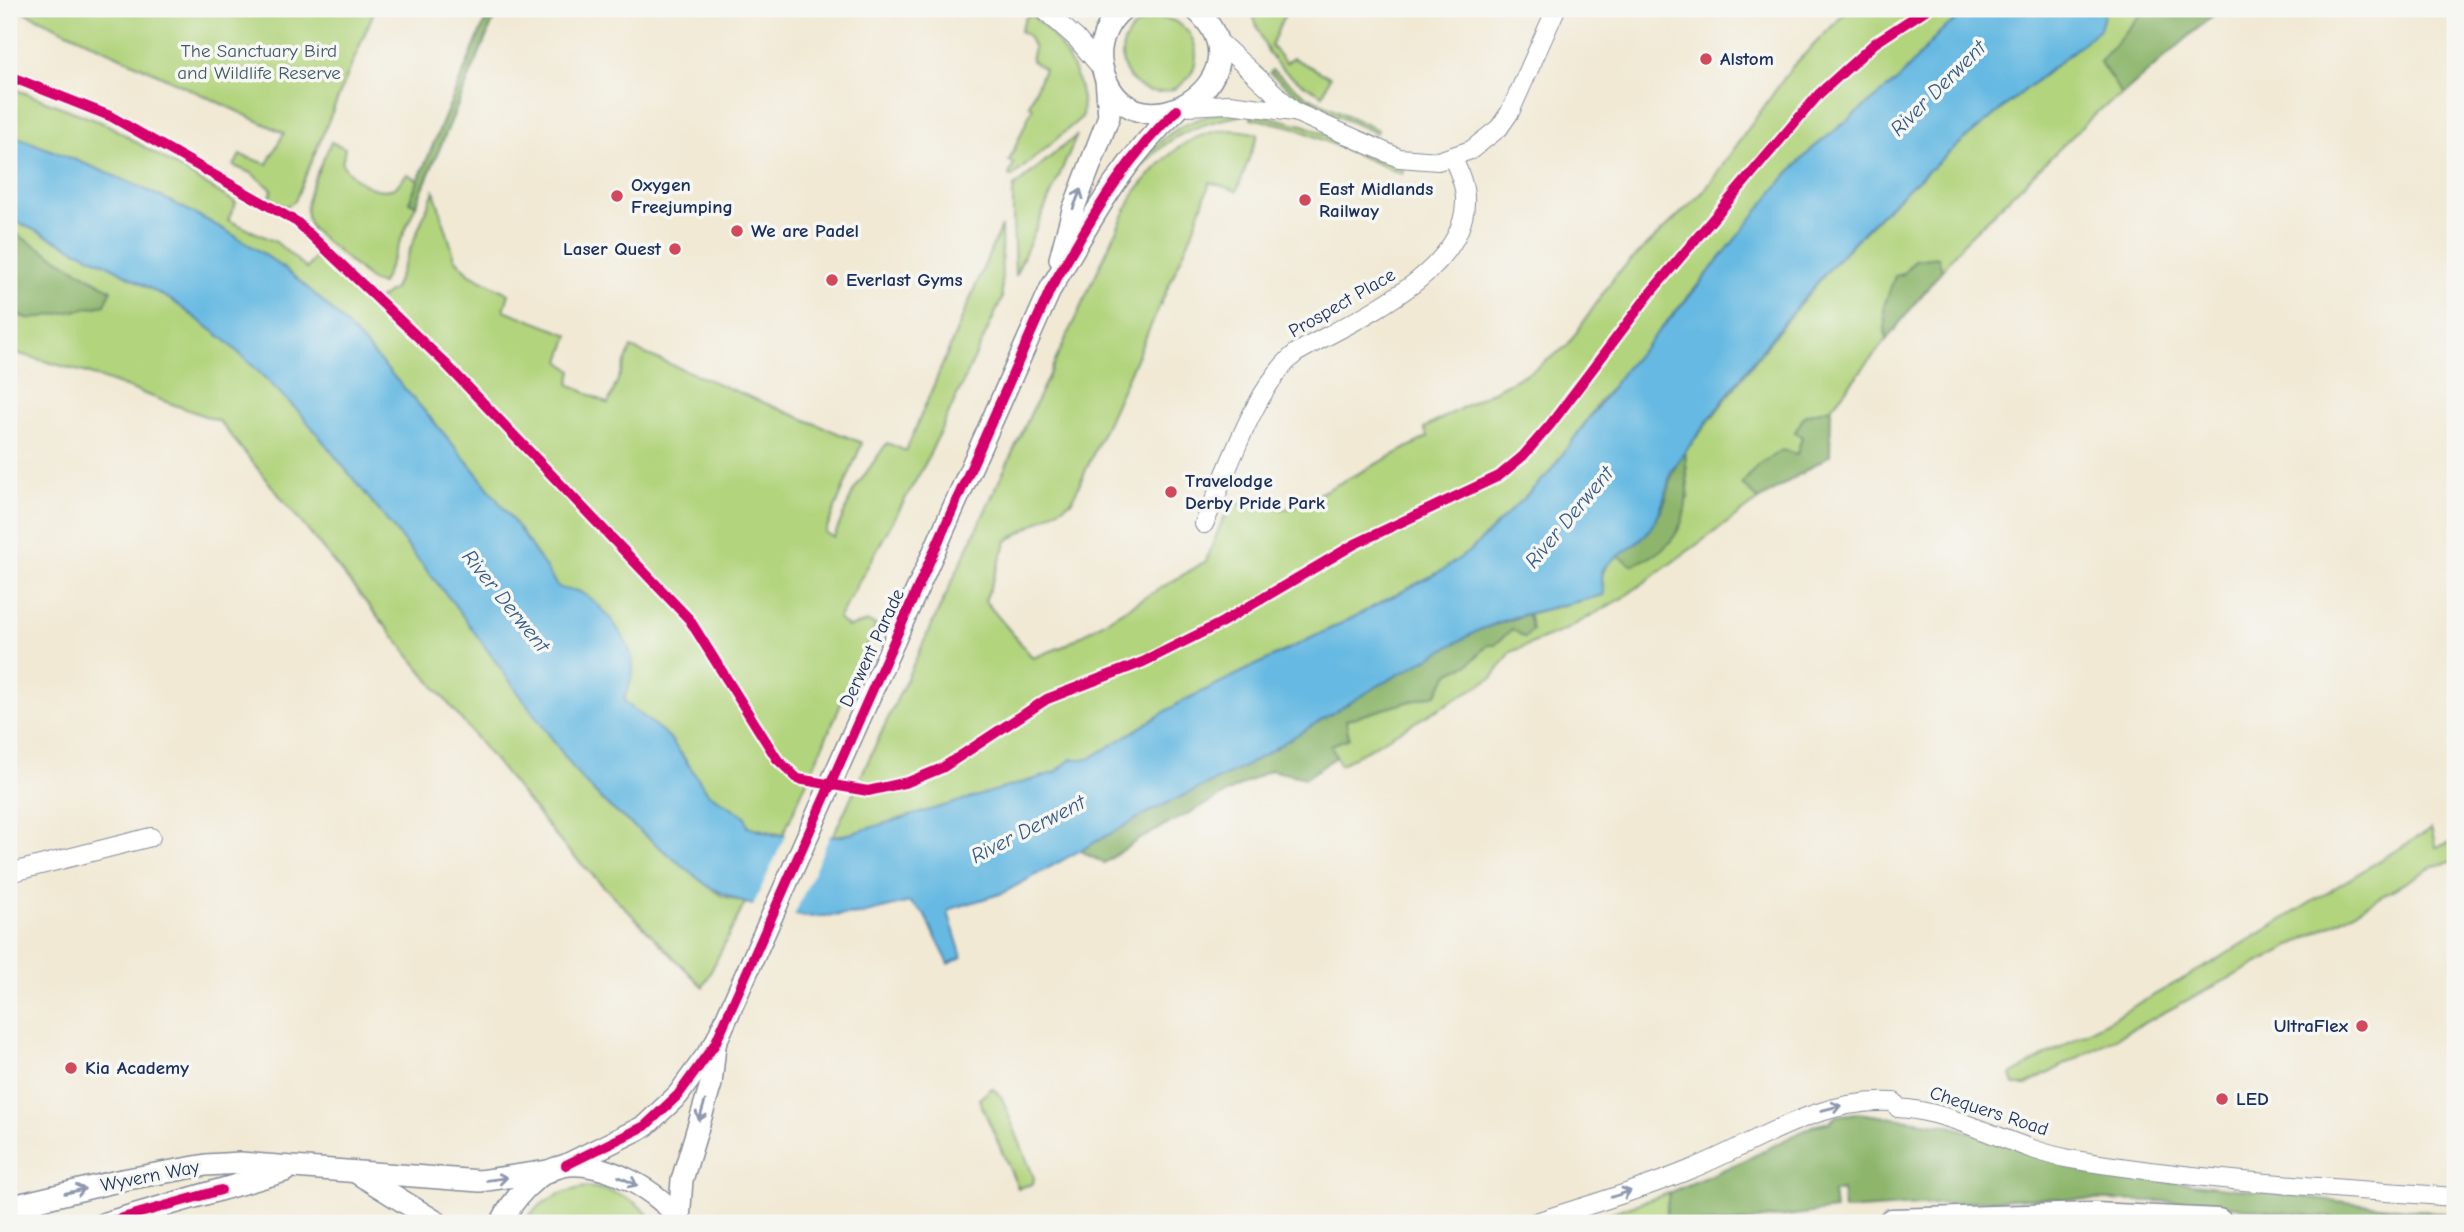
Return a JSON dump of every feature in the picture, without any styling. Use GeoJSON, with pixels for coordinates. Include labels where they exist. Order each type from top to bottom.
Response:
{"type":"FeatureCollection","features":[{"type":"Feature","properties":{"kind":"highway"},"geometry":{"type":"LineString","coordinates":[[1892,1223],[2095,1217],[2218,1223]]}},
{"type":"Feature","properties":{"kind":"street"},"geometry":{"type":"LineString","coordinates":[[1043,9],[1076,38],[1115,93],[1135,108],[1160,113],[1181,108],[1229,104],[1295,112],[1399,158],[1428,161],[1452,157],[1480,145],[1499,128],[1510,112],[1556,9]]}},
{"type":"Feature","properties":{"kind":"street","name":"Derwent Parade"},"geometry":{"type":"LineString","coordinates":[[1051,288],[1073,210],[1107,122],[1100,54],[1103,37],[1110,22],[1123,9]]}},
{"type":"Feature","properties":{"kind":"street"},"geometry":{"type":"LineString","coordinates":[[1195,9],[1295,112]]}},
{"type":"Feature","properties":{"kind":"street","name":"Derwent Parade"},"geometry":{"type":"LineString","coordinates":[[557,1168],[645,1126],[678,1095],[718,1038],[1051,288],[1117,175],[1138,148],[1181,108],[1202,94],[1212,77],[1217,58],[1213,25]]}},
{"type":"Feature","properties":{"kind":"street","name":"Prospect Place"},"geometry":{"type":"LineString","coordinates":[[1205,524],[1261,396],[1283,364],[1296,352],[1415,285],[1443,256],[1465,207],[1463,187],[1452,157]]}},
{"type":"Feature","properties":{"kind":"street"},"geometry":{"type":"LineString","coordinates":[[9,873],[151,837]]}},
{"type":"Feature","properties":{"kind":"street","name":"Derwent Parade"},"geometry":{"type":"LineString","coordinates":[[680,1221],[682,1180],[711,1084],[718,1038]]}},
{"type":"Feature","properties":{"kind":"street","name":"Chequers Road"},"geometry":{"type":"LineString","coordinates":[[1533,1223],[1688,1171],[1803,1116],[1870,1100],[1894,1102],[1898,1108],[1939,1113],[2068,1158],[2316,1189],[2455,1197]]}},
{"type":"Feature","properties":{"kind":"street","name":"Wyvern Way"},"geometry":{"type":"LineString","coordinates":[[9,1207],[206,1165],[240,1163],[480,1181],[557,1168]]}},
{"type":"Feature","properties":{"kind":"street"},"geometry":{"type":"LineString","coordinates":[[501,1223],[513,1202],[527,1187],[557,1168],[590,1167],[631,1181],[662,1202],[680,1221]]}},
{"type":"Feature","properties":{"kind":"street","name":"Wyvern Way"},"geometry":{"type":"LineString","coordinates":[[105,1223],[294,1168]]}},
{"type":"Feature","properties":{"kind":"street","name":"Wyvern Way"},"geometry":{"type":"LineString","coordinates":[[355,1172],[439,1223]]}},
{"type":"Feature","properties":{"kind":"green space","name":"The Sanctuary Bird and Wildlife Reserve"},"geometry":{"type":"Polygon","coordinates":[[[18,9],[375,9],[295,201],[285,207],[270,199],[272,189],[251,173],[234,166],[240,155],[267,164],[284,133],[18,9]]]}},
{"type":"Feature","properties":{"kind":"green space"},"geometry":{"type":"Polygon","coordinates":[[[490,9],[498,9],[416,205],[409,202],[490,9]]]}},
{"type":"Feature","properties":{"kind":"green space"},"geometry":{"type":"Polygon","coordinates":[[[1251,9],[1287,9],[1271,46],[1286,63],[1293,58],[1330,77],[1323,95],[1293,78],[1275,61],[1268,52],[1251,9]]]}},
{"type":"Feature","properties":{"kind":"green space"},"geometry":{"type":"Polygon","coordinates":[[[1849,9],[1970,9],[1940,32],[1899,79],[1813,148],[1785,177],[1740,235],[1603,397],[1549,473],[1471,550],[1443,570],[1352,618],[1181,702],[1089,759],[1071,759],[1056,772],[1038,778],[855,833],[833,836],[1133,195],[1172,153],[1201,135],[1218,131],[1237,130],[1258,134],[1237,191],[1210,182],[1192,234],[1072,501],[1007,541],[985,601],[1033,658],[1064,646],[1206,561],[1223,519],[1236,504],[1253,500],[1281,509],[1292,508],[1428,437],[1424,428],[1535,369],[1567,346],[1616,275],[1705,190],[1792,67],[1849,9]]]}},
{"type":"Feature","properties":{"kind":"green space"},"geometry":{"type":"Polygon","coordinates":[[[2106,9],[2145,9],[2100,62],[2122,95],[2097,112],[1963,243],[1942,270],[1938,257],[1915,260],[1884,306],[1886,340],[1831,408],[1805,415],[1795,432],[1802,436],[1797,454],[1742,484],[1759,500],[1624,597],[1567,629],[1511,652],[1492,678],[1340,765],[1330,745],[1349,738],[1345,720],[1436,694],[1450,673],[1469,664],[1488,644],[1495,645],[1512,628],[1532,630],[1528,614],[1604,595],[1602,578],[1608,564],[1617,555],[1631,565],[1689,497],[1685,452],[1815,286],[1862,234],[1918,180],[2100,29],[2106,9]]]}},
{"type":"Feature","properties":{"kind":"green space"},"geometry":{"type":"Polygon","coordinates":[[[2145,9],[2220,9],[2122,95],[2100,62],[2145,9]]]}},
{"type":"Feature","properties":{"kind":"green space"},"geometry":{"type":"Polygon","coordinates":[[[1031,15],[1052,35],[1069,60],[1080,89],[1082,117],[1012,177],[1009,175],[1014,163],[1009,161],[1033,107],[1029,105],[1044,69],[1031,60],[1034,48],[1028,36],[1020,31],[1026,17],[1031,15]]]}},
{"type":"Feature","properties":{"kind":"green space"},"geometry":{"type":"Polygon","coordinates":[[[1159,18],[1180,24],[1190,34],[1196,55],[1190,76],[1180,86],[1159,92],[1138,86],[1128,76],[1122,55],[1128,34],[1138,24],[1159,18]]]}},
{"type":"Feature","properties":{"kind":"green space"},"geometry":{"type":"Polygon","coordinates":[[[1272,70],[1308,97],[1378,130],[1376,133],[1308,103],[1270,73],[1272,70]]]}},
{"type":"Feature","properties":{"kind":"green space"},"geometry":{"type":"Polygon","coordinates":[[[9,87],[108,125],[236,203],[228,220],[276,242],[307,269],[315,257],[377,300],[394,289],[434,191],[455,258],[470,274],[509,294],[504,310],[569,335],[560,361],[572,371],[569,384],[608,404],[631,348],[862,443],[825,533],[834,537],[854,490],[887,443],[906,451],[1001,226],[1002,299],[926,462],[838,619],[848,627],[868,622],[876,625],[783,835],[748,826],[745,816],[708,793],[681,753],[624,701],[629,683],[576,590],[564,590],[557,586],[523,534],[466,460],[405,389],[323,302],[268,257],[206,220],[109,174],[9,134],[9,87]]]}},
{"type":"Feature","properties":{"kind":"green space"},"geometry":{"type":"Polygon","coordinates":[[[1240,110],[1239,116],[1202,125],[1172,140],[1147,160],[1123,190],[1120,189],[1144,157],[1170,134],[1200,119],[1240,110]]]}},
{"type":"Feature","properties":{"kind":"green space"},"geometry":{"type":"Polygon","coordinates":[[[1253,113],[1306,126],[1403,168],[1402,174],[1293,127],[1251,118],[1253,113]]]}},
{"type":"Feature","properties":{"kind":"green space"},"geometry":{"type":"Polygon","coordinates":[[[1077,135],[1015,276],[1014,187],[1077,135]]]}},
{"type":"Feature","properties":{"kind":"green space"},"geometry":{"type":"Polygon","coordinates":[[[331,142],[345,148],[342,164],[365,185],[387,190],[395,188],[407,174],[419,180],[409,202],[416,205],[382,284],[373,282],[312,229],[308,219],[306,209],[311,186],[331,142]]]}},
{"type":"Feature","properties":{"kind":"green space"},"geometry":{"type":"Polygon","coordinates":[[[9,218],[106,264],[173,301],[225,340],[302,415],[454,604],[579,776],[606,804],[702,882],[723,896],[745,903],[703,987],[563,845],[219,421],[87,373],[9,351],[9,312],[31,319],[15,232],[9,230],[9,218]]]}},
{"type":"Feature","properties":{"kind":"green space"},"geometry":{"type":"Polygon","coordinates":[[[9,230],[111,290],[105,305],[31,319],[9,312],[9,230]]]}},
{"type":"Feature","properties":{"kind":"green space"},"geometry":{"type":"Polygon","coordinates":[[[1938,257],[1942,270],[1886,340],[1884,306],[1895,276],[1903,274],[1915,260],[1938,257]]]}},
{"type":"Feature","properties":{"kind":"green space"},"geometry":{"type":"Polygon","coordinates":[[[1831,408],[1830,455],[1759,500],[1742,484],[1757,466],[1782,450],[1797,454],[1802,437],[1795,432],[1805,415],[1831,408]]]}},
{"type":"Feature","properties":{"kind":"green space"},"geometry":{"type":"Polygon","coordinates":[[[1685,452],[1687,489],[1682,521],[1665,547],[1631,565],[1617,555],[1642,536],[1655,521],[1665,502],[1675,467],[1685,452]]]}},
{"type":"Feature","properties":{"kind":"green space"},"geometry":{"type":"Polygon","coordinates":[[[1528,614],[1532,630],[1525,638],[1512,629],[1495,645],[1488,645],[1469,664],[1450,673],[1436,694],[1346,720],[1349,738],[1331,745],[1336,757],[1306,778],[1270,770],[1138,840],[1104,863],[1080,851],[1153,810],[1242,768],[1374,688],[1479,630],[1528,614]]]}},
{"type":"Feature","properties":{"kind":"green space"},"geometry":{"type":"Polygon","coordinates":[[[2431,829],[2436,847],[2455,841],[2455,861],[2434,866],[2344,918],[2026,1085],[2014,1085],[2011,1075],[2213,962],[2431,829]]]}},
{"type":"Feature","properties":{"kind":"green space"},"geometry":{"type":"Polygon","coordinates":[[[992,1088],[1001,1096],[1034,1178],[1033,1184],[1018,1188],[979,1099],[992,1088]]]}},
{"type":"Feature","properties":{"kind":"green space"},"geometry":{"type":"Polygon","coordinates":[[[1857,1113],[1946,1125],[2125,1176],[2455,1215],[2455,1223],[2380,1223],[2190,1202],[2028,1198],[1844,1210],[1842,1190],[1833,1192],[1835,1210],[1732,1223],[1665,1223],[1669,1193],[1750,1158],[1812,1126],[1830,1122],[1836,1116],[1857,1113]]]}},
{"type":"Feature","properties":{"kind":"green space"},"geometry":{"type":"Polygon","coordinates":[[[586,1187],[607,1190],[625,1197],[641,1208],[655,1223],[523,1223],[551,1198],[586,1187]]]}},
{"type":"Feature","properties":{"kind":"green space"},"geometry":{"type":"Polygon","coordinates":[[[1669,1193],[1665,1223],[1581,1223],[1669,1193]]]}},
{"type":"Feature","properties":{"kind":"water","name":"River Derwent"},"geometry":{"type":"Polygon","coordinates":[[[1970,9],[2106,9],[2100,29],[1920,178],[1863,232],[1811,289],[1739,379],[1671,471],[1661,508],[1647,533],[1601,571],[1604,595],[1514,617],[1479,630],[1374,688],[1242,768],[1153,810],[1003,893],[951,909],[948,912],[962,957],[949,964],[924,914],[910,902],[862,914],[805,917],[745,903],[709,887],[606,804],[579,776],[454,604],[302,415],[259,372],[225,340],[173,301],[106,264],[9,218],[9,134],[174,203],[238,238],[287,271],[340,319],[446,436],[486,484],[557,586],[587,596],[615,624],[623,636],[632,660],[633,674],[624,701],[669,737],[708,793],[745,816],[748,827],[775,835],[842,836],[1056,772],[1071,759],[1089,759],[1181,702],[1352,618],[1443,570],[1471,550],[1549,473],[1626,368],[1689,297],[1785,177],[1813,148],[1899,79],[1940,32],[1970,9]]]}},
{"type":"Feature","properties":{"kind":"pier"},"geometry":{"type":"Polygon","coordinates":[[[787,832],[831,833],[793,918],[752,908],[787,832]]]}},
{"type":"Feature","properties":{"kind":"cycle path"},"geometry":{"type":"LineString","coordinates":[[9,76],[110,116],[297,222],[445,363],[689,619],[777,759],[798,779],[868,791],[908,782],[942,768],[1047,699],[1143,662],[1219,624],[1355,544],[1499,476],[1523,456],[1550,425],[1651,292],[1819,94],[1875,43],[1927,9]]}},
{"type":"Feature","properties":{"kind":"cycle path"},"geometry":{"type":"LineString","coordinates":[[566,1165],[645,1126],[678,1095],[715,1044],[1051,288],[1093,216],[1123,172],[1139,150],[1177,110]]}},
{"type":"Feature","properties":{"kind":"cycle path"},"geometry":{"type":"LineString","coordinates":[[105,1223],[221,1190]]}},
{"type":"Feature","properties":{"kind":"place","name":"Alstom"},"geometry":{"type":"Point","coordinates":[1706,59]}},
{"type":"Feature","properties":{"kind":"place","name":"Oxygen Freejumping"},"geometry":{"type":"Point","coordinates":[617,196]}},
{"type":"Feature","properties":{"kind":"place","name":"East Midlands Railway"},"geometry":{"type":"Point","coordinates":[1305,200]}},
{"type":"Feature","properties":{"kind":"place","name":"We are Padel"},"geometry":{"type":"Point","coordinates":[737,231]}},
{"type":"Feature","properties":{"kind":"place","name":"Laser Quest"},"geometry":{"type":"Point","coordinates":[675,249]}},
{"type":"Feature","properties":{"kind":"place","name":"Everlast Gyms"},"geometry":{"type":"Point","coordinates":[832,280]}},
{"type":"Feature","properties":{"kind":"place","name":"Travelodge Derby Pride Park"},"geometry":{"type":"Point","coordinates":[1171,492]}},
{"type":"Feature","properties":{"kind":"place","name":"UltraFlex"},"geometry":{"type":"Point","coordinates":[2362,1026]}},
{"type":"Feature","properties":{"kind":"place","name":"Kia Academy"},"geometry":{"type":"Point","coordinates":[71,1068]}},
{"type":"Feature","properties":{"kind":"place","name":"LED"},"geometry":{"type":"Point","coordinates":[2222,1099]}}]}
